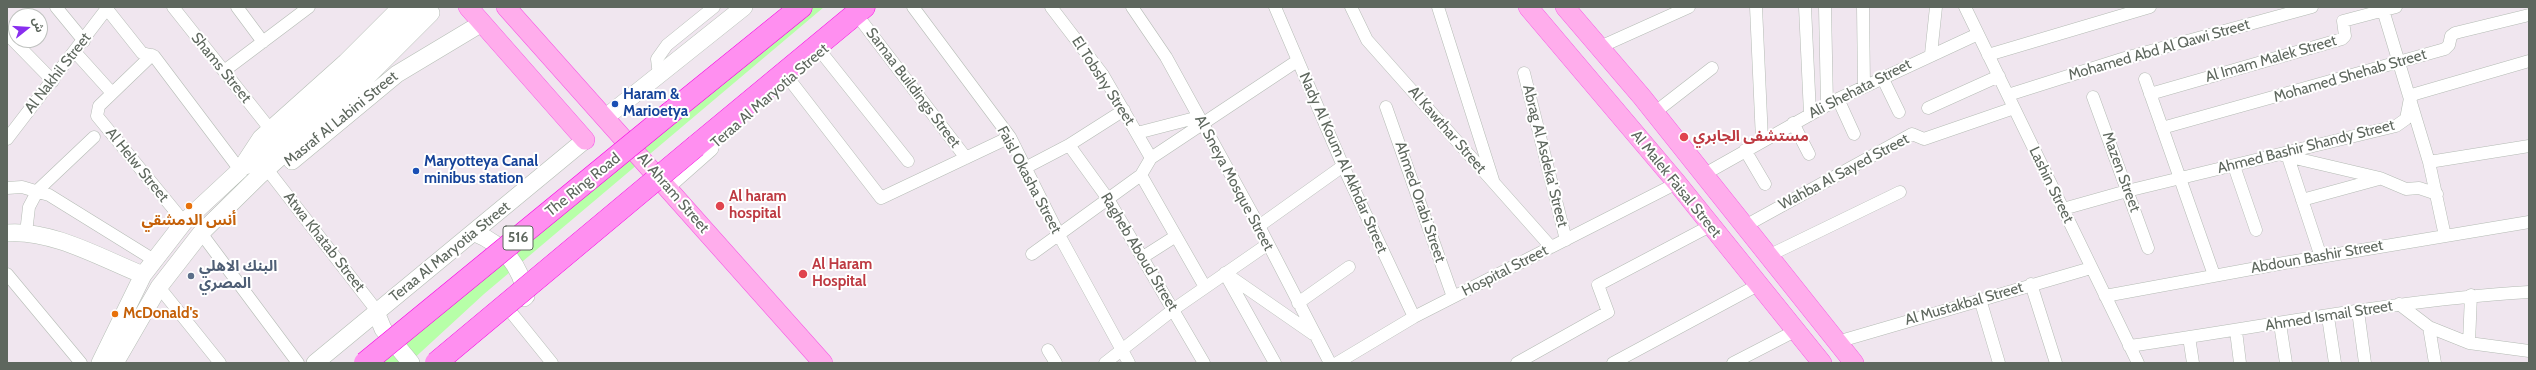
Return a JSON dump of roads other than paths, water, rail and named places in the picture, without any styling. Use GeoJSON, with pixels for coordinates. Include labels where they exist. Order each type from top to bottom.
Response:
{"type":"FeatureCollection","features":[{"type":"Feature","properties":{"kind":"highway","name":"The Ring Road"},"geometry":{"type":"LineString","coordinates":[[365,363],[801,7]]}},
{"type":"Feature","properties":{"kind":"highway"},"geometry":{"type":"LineString","coordinates":[[436,363],[862,13]]}},
{"type":"Feature","properties":{"kind":"main road"},"geometry":{"type":"LineString","coordinates":[[240,170],[252,148],[270,129],[335,72],[401,7]]}},
{"type":"Feature","properties":{"kind":"main road"},"geometry":{"type":"LineString","coordinates":[[468,7],[585,140]]}},
{"type":"Feature","properties":{"kind":"main road","name":"Al Ahram Street"},"geometry":{"type":"LineString","coordinates":[[506,7],[606,117],[823,363]]}},
{"type":"Feature","properties":{"kind":"main road","name":"Teraa Al Maryotia Street"},"geometry":{"type":"LineString","coordinates":[[664,183],[821,52],[862,13],[874,7]]}},
{"type":"Feature","properties":{"kind":"main road","name":"Al Malek Faisal Street"},"geometry":{"type":"LineString","coordinates":[[1528,7],[1677,183],[1710,226],[1822,363]]}},
{"type":"Feature","properties":{"kind":"main road","name":"Al Malek Faisal Street"},"geometry":{"type":"LineString","coordinates":[[1565,7],[1642,97],[1854,363]]}},
{"type":"Feature","properties":{"kind":"main road"},"geometry":{"type":"LineString","coordinates":[[606,117],[659,75],[737,9]]}},
{"type":"Feature","properties":{"kind":"main road"},"geometry":{"type":"LineString","coordinates":[[100,363],[143,275],[184,222],[240,170],[268,150],[336,92],[424,10]]}},
{"type":"Feature","properties":{"kind":"main road"},"geometry":{"type":"LineString","coordinates":[[264,174],[343,102],[424,10]]}},
{"type":"Feature","properties":{"kind":"main road","name":"Masraf Al Labini Street"},"geometry":{"type":"LineString","coordinates":[[115,363],[159,287],[201,233],[264,174],[298,156],[396,74],[482,22]]}},
{"type":"Feature","properties":{"kind":"main road"},"geometry":{"type":"LineString","coordinates":[[1620,115],[1642,97]]}},
{"type":"Feature","properties":{"kind":"main road","name":"Teraa Al Maryotia Street"},"geometry":{"type":"LineString","coordinates":[[315,363],[475,233],[585,140]]}},
{"type":"Feature","properties":{"kind":"main road"},"geometry":{"type":"LineString","coordinates":[[7,233],[26,232],[53,238],[143,275]]}},
{"type":"Feature","properties":{"kind":"main road"},"geometry":{"type":"LineString","coordinates":[[448,363],[526,296],[521,275],[510,257],[494,242],[475,233]]}},
{"type":"Feature","properties":{"kind":"main road"},"geometry":{"type":"LineString","coordinates":[[377,312],[383,329],[411,363]]}},
{"type":"Feature","properties":{"kind":"main road"},"geometry":{"type":"LineString","coordinates":[[358,327],[374,336],[397,363]]}},
{"type":"Feature","properties":{"kind":"street"},"geometry":{"type":"LineString","coordinates":[[56,7],[84,41]]}},
{"type":"Feature","properties":{"kind":"street","name":"Shams Street"},"geometry":{"type":"LineString","coordinates":[[172,7],[270,129]]}},
{"type":"Feature","properties":{"kind":"street"},"geometry":{"type":"LineString","coordinates":[[236,7],[263,42]]}},
{"type":"Feature","properties":{"kind":"street"},"geometry":{"type":"LineString","coordinates":[[224,71],[309,7]]}},
{"type":"Feature","properties":{"kind":"street"},"geometry":{"type":"LineString","coordinates":[[659,75],[657,59],[667,45],[714,7]]}},
{"type":"Feature","properties":{"kind":"street","name":"Faisl Okasha Street"},"geometry":{"type":"LineString","coordinates":[[913,7],[1010,137],[1059,235],[1129,363]]}},
{"type":"Feature","properties":{"kind":"street","name":"El Tobshy Street"},"geometry":{"type":"LineString","coordinates":[[1051,7],[1091,58],[1124,110],[1151,158]]}},
{"type":"Feature","properties":{"kind":"street","name":"Al Sneya Mosque Street"},"geometry":{"type":"LineString","coordinates":[[1132,7],[1166,57],[1259,226],[1330,363]]}},
{"type":"Feature","properties":{"kind":"street","name":"Nady Al Koum Al Akhdar Street"},"geometry":{"type":"LineString","coordinates":[[1276,7],[1297,61],[1414,317]]}},
{"type":"Feature","properties":{"kind":"street","name":"Al Kawthar Street"},"geometry":{"type":"LineString","coordinates":[[1351,7],[1367,40],[1551,247]]}},
{"type":"Feature","properties":{"kind":"street"},"geometry":{"type":"LineString","coordinates":[[1438,7],[1495,185]]}},
{"type":"Feature","properties":{"kind":"street"},"geometry":{"type":"LineString","coordinates":[[1600,47],[1689,7]]}},
{"type":"Feature","properties":{"kind":"street"},"geometry":{"type":"LineString","coordinates":[[1756,7],[1762,140]]}},
{"type":"Feature","properties":{"kind":"street"},"geometry":{"type":"LineString","coordinates":[[1805,7],[1810,114]]}},
{"type":"Feature","properties":{"kind":"street"},"geometry":{"type":"LineString","coordinates":[[1825,7],[1827,105]]}},
{"type":"Feature","properties":{"kind":"street"},"geometry":{"type":"LineString","coordinates":[[1863,7],[1864,86]]}},
{"type":"Feature","properties":{"kind":"street"},"geometry":{"type":"LineString","coordinates":[[1931,54],[1936,7]]}},
{"type":"Feature","properties":{"kind":"street"},"geometry":{"type":"LineString","coordinates":[[1988,55],[2150,7]]}},
{"type":"Feature","properties":{"kind":"street","name":"Mohamed Abd Al Qawi Street"},"geometry":{"type":"LineString","coordinates":[[2008,95],[2125,58],[2312,7]]}},
{"type":"Feature","properties":{"kind":"street","name":"Al Imam Malek Street"},"geometry":{"type":"LineString","coordinates":[[2150,94],[2342,39],[2345,36],[2343,21],[2396,7]]}},
{"type":"Feature","properties":{"kind":"street"},"geometry":{"type":"LineString","coordinates":[[107,8],[142,52],[152,55],[240,170]]}},
{"type":"Feature","properties":{"kind":"street","name":"Al Nakhil Street"},"geometry":{"type":"LineString","coordinates":[[7,139],[11,125],[53,81],[107,8]]}},
{"type":"Feature","properties":{"kind":"street","name":"Lashin Street"},"geometry":{"type":"LineString","coordinates":[[1970,8],[1978,34],[2138,363]]}},
{"type":"Feature","properties":{"kind":"street"},"geometry":{"type":"LineString","coordinates":[[2383,10],[2429,162],[2445,236]]}},
{"type":"Feature","properties":{"kind":"street","name":"Samaa Buildings Street"},"geometry":{"type":"LineString","coordinates":[[862,13],[966,158]]}},
{"type":"Feature","properties":{"kind":"street","name":"Mohamed Shehab Street"},"geometry":{"type":"LineString","coordinates":[[2162,128],[2447,48],[2451,36],[2455,33],[2529,15]]}},
{"type":"Feature","properties":{"kind":"street","name":"Ali Shehata Street"},"geometry":{"type":"LineString","coordinates":[[1703,175],[1762,140],[1838,99],[1931,54],[1978,34]]}},
{"type":"Feature","properties":{"kind":"street"},"geometry":{"type":"LineString","coordinates":[[18,48],[53,81]]}},
{"type":"Feature","properties":{"kind":"street"},"geometry":{"type":"LineString","coordinates":[[75,52],[112,93],[152,55]]}},
{"type":"Feature","properties":{"kind":"street"},"geometry":{"type":"LineString","coordinates":[[821,52],[908,161]]}},
{"type":"Feature","properties":{"kind":"street"},"geometry":{"type":"LineString","coordinates":[[1032,254],[1141,175],[1151,158],[1200,120],[1297,61]]}},
{"type":"Feature","properties":{"kind":"street"},"geometry":{"type":"LineString","coordinates":[[2410,101],[2416,94],[2529,61]]}},
{"type":"Feature","properties":{"kind":"street"},"geometry":{"type":"LineString","coordinates":[[1654,113],[1712,68]]}},
{"type":"Feature","properties":{"kind":"street","name":"Abrag Al Asdeka' Street"},"geometry":{"type":"LineString","coordinates":[[1524,73],[1566,240]]}},
{"type":"Feature","properties":{"kind":"street"},"geometry":{"type":"LineString","coordinates":[[1928,108],[1999,76]]}},
{"type":"Feature","properties":{"kind":"street"},"geometry":{"type":"LineString","coordinates":[[1882,77],[1898,112]]}},
{"type":"Feature","properties":{"kind":"street"},"geometry":{"type":"LineString","coordinates":[[789,79],[881,198],[1010,137]]}},
{"type":"Feature","properties":{"kind":"street"},"geometry":{"type":"LineString","coordinates":[[2145,79],[2214,276]]}},
{"type":"Feature","properties":{"kind":"street","name":"Al Helw Street"},"geometry":{"type":"LineString","coordinates":[[112,93],[99,106],[97,116],[184,222]]}},
{"type":"Feature","properties":{"kind":"street","name":"Mazen Street"},"geometry":{"type":"LineString","coordinates":[[2094,97],[2148,248]]}},
{"type":"Feature","properties":{"kind":"street"},"geometry":{"type":"LineString","coordinates":[[1838,99],[1854,134]]}},
{"type":"Feature","properties":{"kind":"street","name":"Ahmed Bashir Shandy Street"},"geometry":{"type":"LineString","coordinates":[[2063,209],[2180,178],[2284,156],[2396,126],[2406,119],[2410,101]]}},
{"type":"Feature","properties":{"kind":"street","name":"Ahmed Orabi Street"},"geometry":{"type":"LineString","coordinates":[[1386,106],[1453,297]]}},
{"type":"Feature","properties":{"kind":"street","name":"Wahba Al Sayed Street"},"geometry":{"type":"LineString","coordinates":[[1744,226],[1912,134],[1924,139],[2014,108]]}},
{"type":"Feature","properties":{"kind":"street"},"geometry":{"type":"LineString","coordinates":[[1025,168],[1069,145],[1124,110]]}},
{"type":"Feature","properties":{"kind":"street"},"geometry":{"type":"LineString","coordinates":[[1137,133],[1200,120]]}},
{"type":"Feature","properties":{"kind":"street"},"geometry":{"type":"LineString","coordinates":[[1793,124],[1809,154]]}},
{"type":"Feature","properties":{"kind":"street"},"geometry":{"type":"LineString","coordinates":[[26,232],[29,207],[38,190],[94,137]]}},
{"type":"Feature","properties":{"kind":"street","name":"Ragheb Aboud Street"},"geometry":{"type":"LineString","coordinates":[[1069,145],[1108,199],[1174,309],[1204,363]]}},
{"type":"Feature","properties":{"kind":"street"},"geometry":{"type":"LineString","coordinates":[[2429,162],[2529,146]]}},
{"type":"Feature","properties":{"kind":"street"},"geometry":{"type":"LineString","coordinates":[[1745,150],[1765,184]]}},
{"type":"Feature","properties":{"kind":"street"},"geometry":{"type":"LineString","coordinates":[[2284,156],[2380,178],[2406,189],[2419,188],[2437,194]]}},
{"type":"Feature","properties":{"kind":"street"},"geometry":{"type":"LineString","coordinates":[[2284,156],[2302,200],[2321,256]]}},
{"type":"Feature","properties":{"kind":"street"},"geometry":{"type":"LineString","coordinates":[[1259,226],[1344,166]]}},
{"type":"Feature","properties":{"kind":"street"},"geometry":{"type":"LineString","coordinates":[[2234,166],[2256,230]]}},
{"type":"Feature","properties":{"kind":"street","name":"Atwa Khatab Street"},"geometry":{"type":"LineString","coordinates":[[264,174],[377,312]]}},
{"type":"Feature","properties":{"kind":"street"},"geometry":{"type":"LineString","coordinates":[[1141,175],[1205,287]]}},
{"type":"Feature","properties":{"kind":"street"},"geometry":{"type":"LineString","coordinates":[[2302,200],[2380,178]]}},
{"type":"Feature","properties":{"kind":"street","name":"Hospital Street"},"geometry":{"type":"LineString","coordinates":[[1337,363],[1414,317],[1677,183]]}},
{"type":"Feature","properties":{"kind":"street"},"geometry":{"type":"LineString","coordinates":[[7,188],[38,190],[49,195],[154,260]]}},
{"type":"Feature","properties":{"kind":"street"},"geometry":{"type":"LineString","coordinates":[[1768,256],[1900,192]]}},
{"type":"Feature","properties":{"kind":"street","name":"Abdoun Bashir Street"},"geometry":{"type":"LineString","coordinates":[[2105,296],[2321,256],[2529,222]]}},
{"type":"Feature","properties":{"kind":"street"},"geometry":{"type":"LineString","coordinates":[[1517,363],[1608,312],[1598,285],[1710,226]]}},
{"type":"Feature","properties":{"kind":"street"},"geometry":{"type":"LineString","coordinates":[[201,233],[298,363]]}},
{"type":"Feature","properties":{"kind":"street"},"geometry":{"type":"LineString","coordinates":[[1143,257],[1176,236]]}},
{"type":"Feature","properties":{"kind":"street"},"geometry":{"type":"LineString","coordinates":[[1105,363],[1174,309],[1268,244]]}},
{"type":"Feature","properties":{"kind":"street"},"geometry":{"type":"LineString","coordinates":[[1298,303],[1349,267]]}},
{"type":"Feature","properties":{"kind":"street","name":"Al Mustakbal Street"},"geometry":{"type":"LineString","coordinates":[[1837,342],[2031,284],[2091,268]]}},
{"type":"Feature","properties":{"kind":"street"},"geometry":{"type":"LineString","coordinates":[[1225,273],[1315,335]]}},
{"type":"Feature","properties":{"kind":"street"},"geometry":{"type":"LineString","coordinates":[[1225,273],[1275,363]]}},
{"type":"Feature","properties":{"kind":"street"},"geometry":{"type":"LineString","coordinates":[[7,274],[81,363]]}},
{"type":"Feature","properties":{"kind":"street"},"geometry":{"type":"LineString","coordinates":[[2031,284],[2056,363]]}},
{"type":"Feature","properties":{"kind":"street"},"geometry":{"type":"LineString","coordinates":[[1613,363],[1758,285]]}},
{"type":"Feature","properties":{"kind":"street"},"geometry":{"type":"LineString","coordinates":[[159,287],[220,363]]}},
{"type":"Feature","properties":{"kind":"street","name":"Ahmed Ismail Street"},"geometry":{"type":"LineString","coordinates":[[2129,346],[2236,331],[2399,304],[2471,295],[2529,292]]}},
{"type":"Feature","properties":{"kind":"street"},"geometry":{"type":"LineString","coordinates":[[2469,343],[2471,295]]}},
{"type":"Feature","properties":{"kind":"street"},"geometry":{"type":"LineString","coordinates":[[1980,299],[1999,363]]}},
{"type":"Feature","properties":{"kind":"street"},"geometry":{"type":"LineString","coordinates":[[2399,304],[2428,327],[2469,343],[2529,351]]}},
{"type":"Feature","properties":{"kind":"street"},"geometry":{"type":"LineString","coordinates":[[510,311],[552,363]]}},
{"type":"Feature","properties":{"kind":"street"},"geometry":{"type":"LineString","coordinates":[[2358,311],[2365,363]]}},
{"type":"Feature","properties":{"kind":"street"},"geometry":{"type":"LineString","coordinates":[[2328,316],[2335,363]]}},
{"type":"Feature","properties":{"kind":"street"},"geometry":{"type":"LineString","coordinates":[[2280,324],[2286,363]]}},
{"type":"Feature","properties":{"kind":"street"},"geometry":{"type":"LineString","coordinates":[[2428,327],[2435,363]]}},
{"type":"Feature","properties":{"kind":"street"},"geometry":{"type":"LineString","coordinates":[[1733,363],[1795,331]]}},
{"type":"Feature","properties":{"kind":"street"},"geometry":{"type":"LineString","coordinates":[[2236,331],[2240,363]]}},
{"type":"Feature","properties":{"kind":"street"},"geometry":{"type":"LineString","coordinates":[[2189,337],[2193,363]]}},
{"type":"Feature","properties":{"kind":"street"},"geometry":{"type":"LineString","coordinates":[[1048,350],[1056,363]]}},
{"type":"Feature","properties":{"kind":"place","name":"Haram & Marioetya"},"geometry":{"type":"Point","coordinates":[615,104]}},
{"type":"Feature","properties":{"kind":"place","name":"مستشفى الجابري"},"geometry":{"type":"Point","coordinates":[1684,137]}},
{"type":"Feature","properties":{"kind":"place","name":"Maryotteya Canal minibus station"},"geometry":{"type":"Point","coordinates":[416,171]}},
{"type":"Feature","properties":{"kind":"place","name":"أنس الدمشقي"},"geometry":{"type":"Point","coordinates":[189,206]}},
{"type":"Feature","properties":{"kind":"place","name":"Al haram hospital"},"geometry":{"type":"Point","coordinates":[720,206]}},
{"type":"Feature","properties":{"kind":"place","name":"Al Haram Hospital"},"geometry":{"type":"Point","coordinates":[803,274]}},
{"type":"Feature","properties":{"kind":"place","name":"البنك الاهلي المصري"},"geometry":{"type":"Point","coordinates":[191,276]}},
{"type":"Feature","properties":{"kind":"place","name":"McDonald's"},"geometry":{"type":"Point","coordinates":[115,314]}}]}
